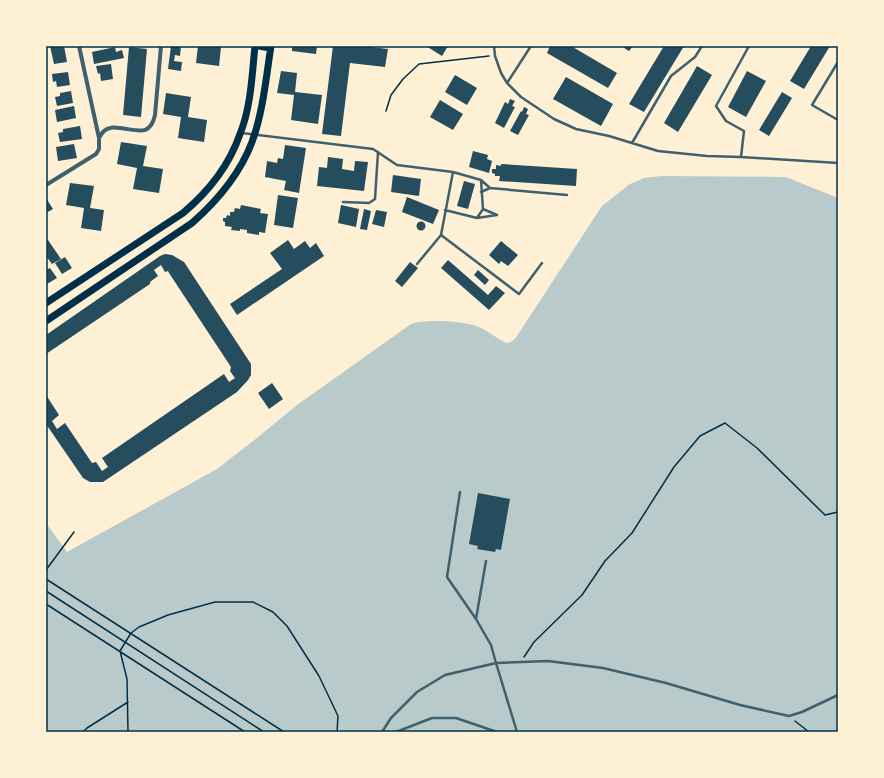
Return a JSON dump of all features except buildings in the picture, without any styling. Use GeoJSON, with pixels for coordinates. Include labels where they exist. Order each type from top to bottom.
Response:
{"type":"FeatureCollection","features":[{"type":"Feature","properties":{"kind":"main road"},"geometry":{"type":"LineString","coordinates":[[46,303],[182,213],[195,202],[216,179],[241,133],[249,100],[256,46]]}},
{"type":"Feature","properties":{"kind":"main road"},"geometry":{"type":"LineString","coordinates":[[46,321],[192,223],[227,186],[245,157],[254,135],[262,104],[270,47],[259,46]]}},
{"type":"Feature","properties":{"kind":"street"},"geometry":{"type":"LineString","coordinates":[[46,185],[96,154],[99,149],[99,138],[79,46]]}},
{"type":"Feature","properties":{"kind":"street"},"geometry":{"type":"LineString","coordinates":[[99,138],[102,133],[111,128],[143,131],[150,128],[155,115],[161,46]]}},
{"type":"Feature","properties":{"kind":"lane"},"geometry":{"type":"LineString","coordinates":[[494,46],[495,56],[501,73],[521,97],[554,119],[576,128],[658,151],[707,156],[741,156],[838,163]]}},
{"type":"Feature","properties":{"kind":"lane"},"geometry":{"type":"LineString","coordinates":[[507,82],[531,46]]}},
{"type":"Feature","properties":{"kind":"lane"},"geometry":{"type":"LineString","coordinates":[[632,143],[671,76],[695,57],[702,46]]}},
{"type":"Feature","properties":{"kind":"lane"},"geometry":{"type":"LineString","coordinates":[[741,156],[744,131],[726,121],[716,106],[749,46]]}},
{"type":"Feature","properties":{"kind":"lane"},"geometry":{"type":"LineString","coordinates":[[838,62],[812,104],[838,120]]}},
{"type":"Feature","properties":{"kind":"lane"},"geometry":{"type":"LineString","coordinates":[[241,133],[373,149],[397,165],[453,172],[481,180],[490,188]]}},
{"type":"Feature","properties":{"kind":"lane"},"geometry":{"type":"LineString","coordinates":[[343,202],[369,203],[374,199],[378,152]]}},
{"type":"Feature","properties":{"kind":"lane"},"geometry":{"type":"LineString","coordinates":[[417,264],[440,235],[453,172]]}},
{"type":"Feature","properties":{"kind":"lane"},"geometry":{"type":"LineString","coordinates":[[477,218],[483,209],[481,180]]}},
{"type":"Feature","properties":{"kind":"lane"},"geometry":{"type":"LineString","coordinates":[[481,192],[490,188],[567,195]]}},
{"type":"Feature","properties":{"kind":"lane"},"geometry":{"type":"LineString","coordinates":[[445,210],[477,218],[497,215],[483,209]]}},
{"type":"Feature","properties":{"kind":"lane"},"geometry":{"type":"LineString","coordinates":[[440,235],[519,294],[542,262]]}},
{"type":"Feature","properties":{"kind":"lane"},"geometry":{"type":"LineString","coordinates":[[460,492],[447,577],[476,619],[491,645],[517,732]]}},
{"type":"Feature","properties":{"kind":"lane"},"geometry":{"type":"LineString","coordinates":[[476,619],[486,561]]}},
{"type":"Feature","properties":{"kind":"lane"},"geometry":{"type":"LineString","coordinates":[[382,732],[391,718],[417,692],[445,675],[496,663],[548,661],[602,668],[666,682],[740,705],[789,716],[838,695]]}},
{"type":"Feature","properties":{"kind":"lane"},"geometry":{"type":"LineString","coordinates":[[396,732],[432,718],[456,718],[497,732]]}},
{"type":"Feature","properties":{"kind":"path"},"geometry":{"type":"LineString","coordinates":[[386,111],[391,95],[403,79],[419,64],[495,56]]}},
{"type":"Feature","properties":{"kind":"path"},"geometry":{"type":"LineString","coordinates":[[521,662],[534,642],[582,595],[605,561],[632,533],[678,462],[700,436],[725,423],[757,448],[825,515],[838,512]]}},
{"type":"Feature","properties":{"kind":"path"},"geometry":{"type":"LineString","coordinates":[[46,570],[74,532]]}},
{"type":"Feature","properties":{"kind":"path"},"geometry":{"type":"LineString","coordinates":[[46,579],[284,732]]}},
{"type":"Feature","properties":{"kind":"path"},"geometry":{"type":"LineString","coordinates":[[46,591],[264,732]]}},
{"type":"Feature","properties":{"kind":"path"},"geometry":{"type":"LineString","coordinates":[[128,732],[127,679],[120,651],[130,633],[139,627],[168,615],[214,602],[252,602],[273,612],[287,626],[319,676],[338,716],[337,732]]}},
{"type":"Feature","properties":{"kind":"path"},"geometry":{"type":"LineString","coordinates":[[46,604],[245,732]]}},
{"type":"Feature","properties":{"kind":"path"},"geometry":{"type":"LineString","coordinates":[[83,732],[128,702]]}},
{"type":"Feature","properties":{"kind":"path"},"geometry":{"type":"LineString","coordinates":[[789,716],[809,732]]}},
{"type":"Feature","properties":{"kind":"shaded area"},"geometry":{"type":"Polygon","coordinates":[[[661,176],[786,177],[838,198],[838,732],[46,732],[46,523],[67,552],[217,469],[297,405],[411,324],[434,321],[469,324],[484,329],[506,343],[511,342],[515,339],[602,206],[630,184],[644,178],[661,176]]]}}]}
